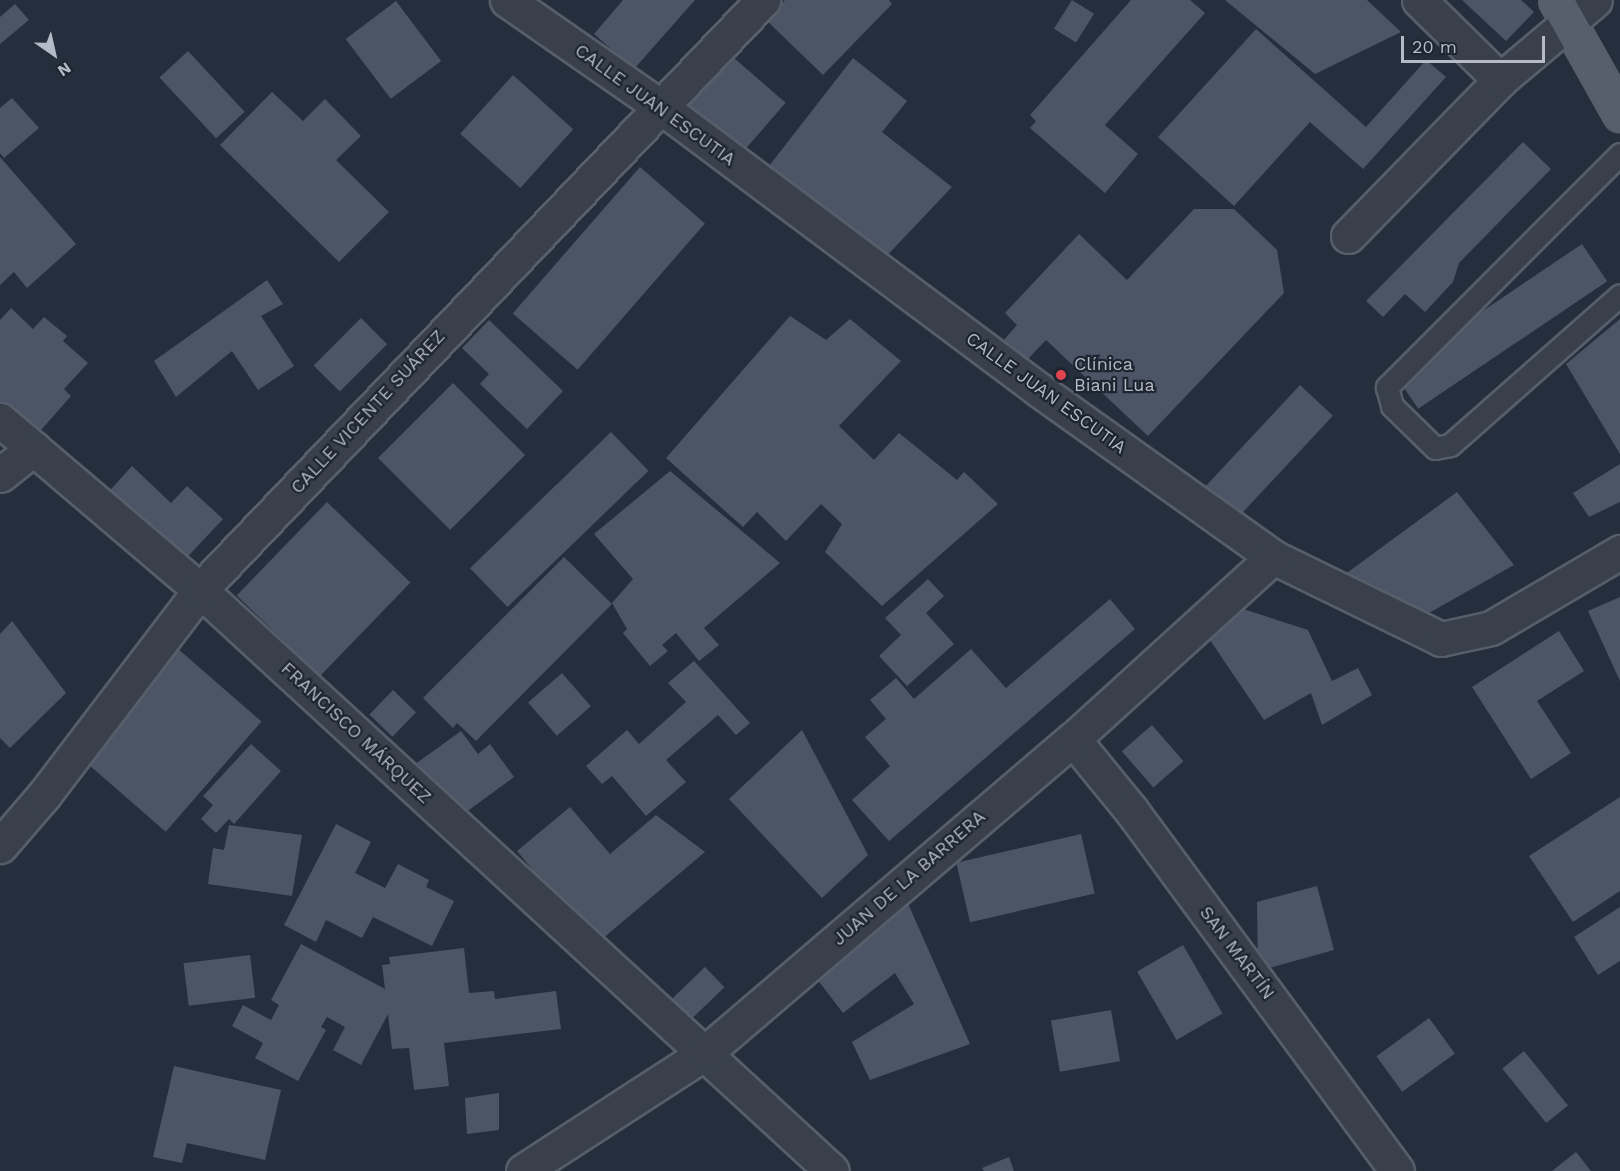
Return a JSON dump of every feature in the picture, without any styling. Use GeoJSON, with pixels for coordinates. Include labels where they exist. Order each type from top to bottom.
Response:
{"type":"FeatureCollection","features":[{"type":"Feature","properties":{"kind":"main road"},"geometry":{"type":"LineString","coordinates":[[1562,11],[1620,114]]}},
{"type":"Feature","properties":{"kind":"street","name":"CALLE JUAN ESCUTIA"},"geometry":{"type":"LineString","coordinates":[[507,0],[661,107],[1040,390],[1273,557],[1441,639],[1491,628],[1620,552]]}},
{"type":"Feature","properties":{"kind":"street","name":"CALLE VICENTE SUÁREZ"},"geometry":{"type":"LineString","coordinates":[[0,846],[44,795],[200,590],[763,0]]}},
{"type":"Feature","properties":{"kind":"street"},"geometry":{"type":"LineString","coordinates":[[1419,0],[1500,80]]}},
{"type":"Feature","properties":{"kind":"street"},"geometry":{"type":"LineString","coordinates":[[1348,236],[1500,80],[1562,11],[1595,0]]}},
{"type":"Feature","properties":{"kind":"street","name":"FRANCISCO MÁRQUEZ"},"geometry":{"type":"LineString","coordinates":[[0,420],[200,590],[832,1171]]}},
{"type":"Feature","properties":{"kind":"street"},"geometry":{"type":"LineString","coordinates":[[0,474],[34,448]]}},
{"type":"Feature","properties":{"kind":"street","name":"JUAN DE LA BARRERA"},"geometry":{"type":"LineString","coordinates":[[524,1171],[705,1053],[1072,739],[1273,557]]}},
{"type":"Feature","properties":{"kind":"street","name":"SAN MARTÍN"},"geometry":{"type":"LineString","coordinates":[[1072,739],[1131,810],[1397,1171]]}},
{"type":"Feature","properties":{"kind":"lane"},"geometry":{"type":"LineString","coordinates":[[1620,154],[1387,387],[1392,406],[1435,448],[1450,445],[1620,296]]}},
{"type":"Feature","properties":{"kind":"building"},"geometry":{"type":"Polygon","coordinates":[[[623,0],[695,0],[634,69],[594,34],[623,0]]]}},
{"type":"Feature","properties":{"kind":"building"},"geometry":{"type":"Polygon","coordinates":[[[785,0],[889,0],[892,4],[823,75],[766,20],[785,0]]]}},
{"type":"Feature","properties":{"kind":"building"},"geometry":{"type":"Polygon","coordinates":[[[1072,0],[1094,14],[1076,43],[1054,29],[1072,0]]]}},
{"type":"Feature","properties":{"kind":"building"},"geometry":{"type":"Polygon","coordinates":[[[1131,0],[1190,0],[1205,13],[1105,125],[1138,154],[1105,193],[1030,128],[1036,121],[1030,115],[1131,0]]]}},
{"type":"Feature","properties":{"kind":"building"},"geometry":{"type":"Polygon","coordinates":[[[1225,0],[1367,0],[1401,32],[1315,74],[1225,0]]]}},
{"type":"Feature","properties":{"kind":"building"},"geometry":{"type":"Polygon","coordinates":[[[1462,0],[1521,0],[1534,12],[1506,41],[1462,0]]]}},
{"type":"Feature","properties":{"kind":"building"},"geometry":{"type":"Polygon","coordinates":[[[396,1],[441,61],[391,99],[346,39],[396,1]]]}},
{"type":"Feature","properties":{"kind":"building"},"geometry":{"type":"Polygon","coordinates":[[[15,4],[29,20],[0,44],[0,17],[15,4]]]}},
{"type":"Feature","properties":{"kind":"building"},"geometry":{"type":"Polygon","coordinates":[[[1256,29],[1366,127],[1426,60],[1446,77],[1363,169],[1310,122],[1234,206],[1158,137],[1256,29]]]}},
{"type":"Feature","properties":{"kind":"building"},"geometry":{"type":"Polygon","coordinates":[[[188,51],[245,112],[216,138],[159,78],[188,51]]]}},
{"type":"Feature","properties":{"kind":"building"},"geometry":{"type":"Polygon","coordinates":[[[726,51],[786,103],[738,157],[679,105],[726,51]]]}},
{"type":"Feature","properties":{"kind":"building"},"geometry":{"type":"Polygon","coordinates":[[[853,58],[907,101],[882,132],[952,187],[878,265],[762,175],[853,58]]]}},
{"type":"Feature","properties":{"kind":"building"},"geometry":{"type":"Polygon","coordinates":[[[513,75],[573,129],[520,188],[460,134],[513,75]]]}},
{"type":"Feature","properties":{"kind":"building"},"geometry":{"type":"Polygon","coordinates":[[[272,92],[303,121],[325,99],[361,136],[336,160],[389,212],[339,262],[220,145],[272,92]]]}},
{"type":"Feature","properties":{"kind":"building"},"geometry":{"type":"Polygon","coordinates":[[[12,98],[39,128],[4,158],[0,153],[0,108],[12,98]]]}},
{"type":"Feature","properties":{"kind":"building"},"geometry":{"type":"Polygon","coordinates":[[[1523,142],[1551,169],[1459,263],[1453,282],[1425,312],[1405,294],[1383,317],[1366,301],[1523,142]]]}},
{"type":"Feature","properties":{"kind":"building"},"geometry":{"type":"Polygon","coordinates":[[[0,157],[76,244],[27,288],[14,272],[0,285],[0,157]]]}},
{"type":"Feature","properties":{"kind":"building"},"geometry":{"type":"Polygon","coordinates":[[[640,167],[705,223],[578,370],[513,313],[640,167]]]}},
{"type":"Feature","properties":{"kind":"building"},"geometry":{"type":"Polygon","coordinates":[[[1194,209],[1234,209],[1277,250],[1284,293],[1148,436],[1046,340],[1024,363],[1002,342],[1017,325],[1005,313],[1079,234],[1127,280],[1194,209]]]}},
{"type":"Feature","properties":{"kind":"building"},"geometry":{"type":"Polygon","coordinates":[[[1582,244],[1607,281],[1418,409],[1393,371],[1582,244]]]}},
{"type":"Feature","properties":{"kind":"building"},"geometry":{"type":"Polygon","coordinates":[[[267,280],[283,304],[261,316],[294,366],[258,390],[232,351],[176,397],[154,361],[267,280]]]}},
{"type":"Feature","properties":{"kind":"building"},"geometry":{"type":"Polygon","coordinates":[[[11,308],[33,329],[44,317],[67,336],[63,341],[88,363],[64,389],[71,396],[35,437],[0,405],[0,320],[11,308]]]}},
{"type":"Feature","properties":{"kind":"building"},"geometry":{"type":"Polygon","coordinates":[[[790,316],[826,340],[850,319],[901,361],[839,426],[874,460],[899,433],[957,480],[964,472],[998,504],[882,606],[825,552],[842,524],[821,504],[786,541],[757,512],[743,527],[666,458],[790,316]]]}},
{"type":"Feature","properties":{"kind":"building"},"geometry":{"type":"Polygon","coordinates":[[[361,318],[387,344],[340,392],[314,365],[361,318]]]}},
{"type":"Feature","properties":{"kind":"building"},"geometry":{"type":"Polygon","coordinates":[[[1620,319],[1620,454],[1566,364],[1620,319]]]}},
{"type":"Feature","properties":{"kind":"building"},"geometry":{"type":"Polygon","coordinates":[[[489,320],[563,391],[527,429],[480,384],[489,374],[462,348],[489,320]]]}},
{"type":"Feature","properties":{"kind":"building"},"geometry":{"type":"Polygon","coordinates":[[[453,383],[525,455],[450,530],[378,458],[453,383]]]}},
{"type":"Feature","properties":{"kind":"building"},"geometry":{"type":"Polygon","coordinates":[[[1300,385],[1333,416],[1232,524],[1199,493],[1300,385]]]}},
{"type":"Feature","properties":{"kind":"building"},"geometry":{"type":"Polygon","coordinates":[[[611,432],[649,471],[508,607],[470,568],[611,432]]]}},
{"type":"Feature","properties":{"kind":"building"},"geometry":{"type":"Polygon","coordinates":[[[1620,464],[1620,502],[1589,517],[1573,493],[1620,464]]]}},
{"type":"Feature","properties":{"kind":"building"},"geometry":{"type":"Polygon","coordinates":[[[132,466],[171,503],[187,486],[223,519],[178,567],[104,497],[132,466]]]}},
{"type":"Feature","properties":{"kind":"building"},"geometry":{"type":"Polygon","coordinates":[[[670,471],[780,563],[704,628],[719,645],[699,661],[676,633],[662,645],[668,651],[650,666],[623,633],[627,629],[612,603],[633,579],[594,534],[670,471]]]}},
{"type":"Feature","properties":{"kind":"building"},"geometry":{"type":"Polygon","coordinates":[[[1457,492],[1514,565],[1429,613],[1340,578],[1457,492]]]}},
{"type":"Feature","properties":{"kind":"building"},"geometry":{"type":"Polygon","coordinates":[[[327,502],[410,583],[320,676],[237,596],[327,502]]]}},
{"type":"Feature","properties":{"kind":"building"},"geometry":{"type":"Polygon","coordinates":[[[564,557],[612,604],[476,741],[457,723],[453,728],[423,698],[564,557]]]}},
{"type":"Feature","properties":{"kind":"building"},"geometry":{"type":"Polygon","coordinates":[[[928,579],[944,596],[926,613],[954,644],[907,686],[879,656],[901,635],[885,618],[928,579]]]}},
{"type":"Feature","properties":{"kind":"building"},"geometry":{"type":"Polygon","coordinates":[[[1620,597],[1620,681],[1588,611],[1620,597]]]}},
{"type":"Feature","properties":{"kind":"building"},"geometry":{"type":"Polygon","coordinates":[[[1110,599],[1135,629],[889,841],[852,800],[890,766],[865,737],[886,719],[870,700],[896,678],[914,699],[971,649],[1006,688],[1110,599]]]}},
{"type":"Feature","properties":{"kind":"building"},"geometry":{"type":"Polygon","coordinates":[[[1234,606],[1308,630],[1332,681],[1358,668],[1372,695],[1322,725],[1311,693],[1264,720],[1208,637],[1234,606]]]}},
{"type":"Feature","properties":{"kind":"building"},"geometry":{"type":"Polygon","coordinates":[[[12,621],[66,693],[10,748],[0,738],[0,634],[12,621]]]}},
{"type":"Feature","properties":{"kind":"building"},"geometry":{"type":"Polygon","coordinates":[[[1559,631],[1584,671],[1537,701],[1571,753],[1531,779],[1472,687],[1559,631]]]}},
{"type":"Feature","properties":{"kind":"building"},"geometry":{"type":"Polygon","coordinates":[[[177,648],[262,721],[166,832],[81,758],[177,648]]]}},
{"type":"Feature","properties":{"kind":"building"},"geometry":{"type":"Polygon","coordinates":[[[694,661],[750,723],[736,735],[718,715],[666,760],[686,782],[646,816],[612,776],[602,784],[586,766],[627,730],[639,744],[686,702],[668,683],[694,661]]]}},
{"type":"Feature","properties":{"kind":"building"},"geometry":{"type":"Polygon","coordinates":[[[562,673],[591,706],[557,736],[528,703],[562,673]]]}},
{"type":"Feature","properties":{"kind":"building"},"geometry":{"type":"Polygon","coordinates":[[[393,690],[416,712],[392,737],[369,714],[393,690]]]}},
{"type":"Feature","properties":{"kind":"building"},"geometry":{"type":"Polygon","coordinates":[[[1152,725],[1183,761],[1153,787],[1122,751],[1152,725]]]}},
{"type":"Feature","properties":{"kind":"building"},"geometry":{"type":"Polygon","coordinates":[[[802,730],[868,855],[822,898],[729,799],[802,730]]]}},
{"type":"Feature","properties":{"kind":"building"},"geometry":{"type":"Polygon","coordinates":[[[461,731],[478,754],[490,744],[514,777],[454,821],[414,765],[461,731]]]}},
{"type":"Feature","properties":{"kind":"building"},"geometry":{"type":"Polygon","coordinates":[[[251,744],[281,771],[234,824],[229,819],[216,833],[201,819],[213,805],[203,796],[251,744]]]}},
{"type":"Feature","properties":{"kind":"building"},"geometry":{"type":"Polygon","coordinates":[[[1620,797],[1620,891],[1573,922],[1529,856],[1620,797]]]}},
{"type":"Feature","properties":{"kind":"building"},"geometry":{"type":"Polygon","coordinates":[[[570,807],[610,854],[656,815],[705,852],[595,945],[517,851],[570,807]]]}},
{"type":"Feature","properties":{"kind":"building"},"geometry":{"type":"Polygon","coordinates":[[[336,824],[371,842],[355,873],[385,888],[398,864],[429,880],[426,887],[454,901],[432,946],[373,917],[362,938],[326,920],[316,942],[284,925],[336,824]]]}},
{"type":"Feature","properties":{"kind":"building"},"geometry":{"type":"Polygon","coordinates":[[[229,825],[302,835],[292,896],[208,884],[213,848],[224,850],[229,825]]]}},
{"type":"Feature","properties":{"kind":"building"},"geometry":{"type":"Polygon","coordinates":[[[1081,834],[1095,893],[970,922],[956,863],[1081,834]]]}},
{"type":"Feature","properties":{"kind":"building"},"geometry":{"type":"Polygon","coordinates":[[[1317,886],[1334,950],[1258,971],[1257,902],[1317,886]]]}},
{"type":"Feature","properties":{"kind":"building"},"geometry":{"type":"Polygon","coordinates":[[[906,899],[970,1044],[870,1080],[852,1042],[914,1004],[895,973],[843,1013],[817,979],[906,899]]]}},
{"type":"Feature","properties":{"kind":"building"},"geometry":{"type":"Polygon","coordinates":[[[1620,907],[1620,961],[1598,975],[1574,937],[1620,907]]]}},
{"type":"Feature","properties":{"kind":"building"},"geometry":{"type":"Polygon","coordinates":[[[301,944],[385,989],[382,965],[390,964],[389,957],[464,948],[469,993],[494,991],[495,999],[556,991],[561,1029],[444,1043],[449,1086],[414,1090],[409,1048],[392,1049],[388,1014],[361,1065],[333,1050],[345,1027],[327,1017],[321,1027],[326,1030],[298,1081],[255,1058],[263,1043],[232,1026],[243,1005],[271,1020],[279,1005],[271,1000],[301,944]]]}},
{"type":"Feature","properties":{"kind":"building"},"geometry":{"type":"Polygon","coordinates":[[[1183,945],[1222,1013],[1177,1040],[1137,972],[1183,945]]]}},
{"type":"Feature","properties":{"kind":"building"},"geometry":{"type":"Polygon","coordinates":[[[250,955],[255,998],[189,1006],[183,963],[250,955]]]}},
{"type":"Feature","properties":{"kind":"building"},"geometry":{"type":"Polygon","coordinates":[[[705,967],[724,987],[682,1028],[663,1008],[705,967]]]}},
{"type":"Feature","properties":{"kind":"building"},"geometry":{"type":"Polygon","coordinates":[[[1111,1010],[1120,1061],[1060,1072],[1051,1021],[1111,1010]]]}},
{"type":"Feature","properties":{"kind":"building"},"geometry":{"type":"Polygon","coordinates":[[[1429,1018],[1455,1054],[1402,1092],[1376,1056],[1429,1018]]]}},
{"type":"Feature","properties":{"kind":"building"},"geometry":{"type":"Polygon","coordinates":[[[1524,1051],[1568,1105],[1546,1123],[1502,1069],[1524,1051]]]}},
{"type":"Feature","properties":{"kind":"building"},"geometry":{"type":"Polygon","coordinates":[[[174,1066],[281,1090],[265,1160],[187,1143],[182,1163],[153,1157],[174,1066]]]}},
{"type":"Feature","properties":{"kind":"building"},"geometry":{"type":"Polygon","coordinates":[[[499,1093],[499,1130],[467,1134],[465,1098],[499,1093]]]}},
{"type":"Feature","properties":{"kind":"building"},"geometry":{"type":"Polygon","coordinates":[[[1576,1152],[1591,1171],[1552,1171],[1576,1152]]]}},
{"type":"Feature","properties":{"kind":"building"},"geometry":{"type":"Polygon","coordinates":[[[1009,1157],[1014,1171],[984,1171],[982,1168],[1009,1157]]]}},
{"type":"Feature","properties":{"kind":"place","name":"Clínica Biani Lua"},"geometry":{"type":"Point","coordinates":[1061,375]}}]}
